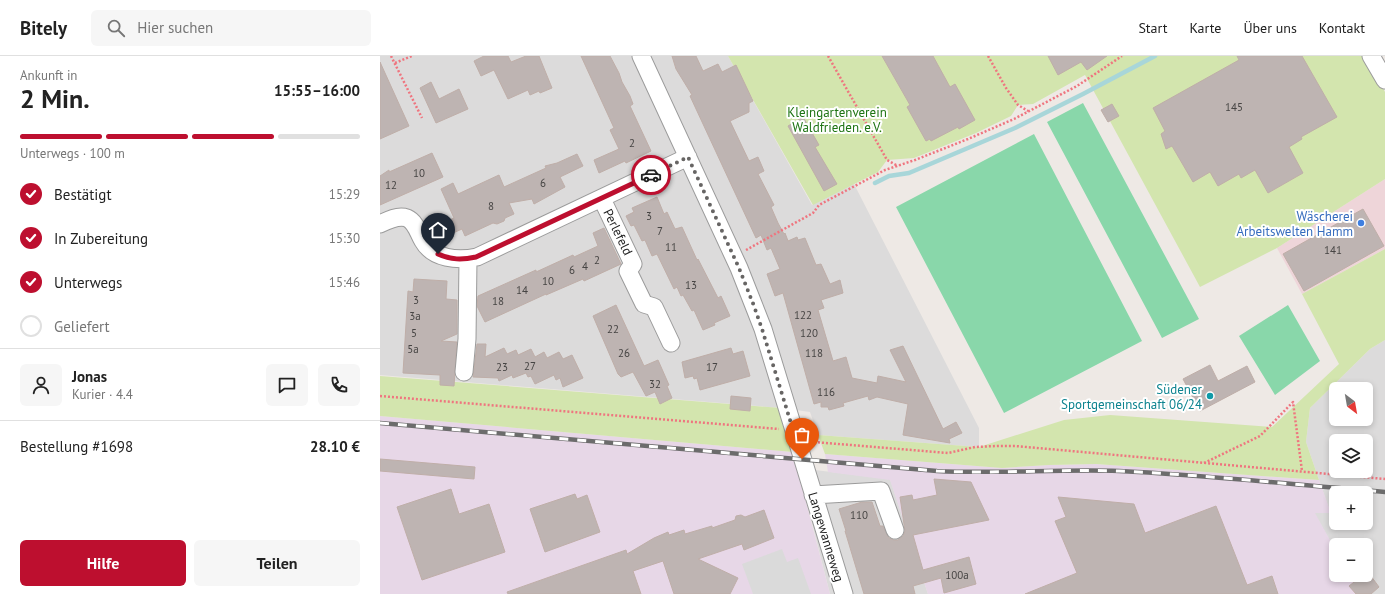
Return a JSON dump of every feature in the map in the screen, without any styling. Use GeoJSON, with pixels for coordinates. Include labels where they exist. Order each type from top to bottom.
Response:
{"type":"FeatureCollection","features":[{"type":"Feature","properties":{"kind":"street","name":"Langewanneweg"},"geometry":{"type":"LineString","coordinates":[[640,56],[734,257],[762,329],[844,594]]}},
{"type":"Feature","properties":{"kind":"street"},"geometry":{"type":"LineString","coordinates":[[1371,56],[1385,80]]}},
{"type":"Feature","properties":{"kind":"street"},"geometry":{"type":"LineString","coordinates":[[380,224],[399,217],[407,218],[413,222],[423,242],[430,249],[448,258],[468,259],[476,257],[602,199],[688,157]]}},
{"type":"Feature","properties":{"kind":"street","name":"Perlefeld"},"geometry":{"type":"LineString","coordinates":[[602,199],[633,264],[628,271],[644,304],[654,307],[671,343]]}},
{"type":"Feature","properties":{"kind":"street"},"geometry":{"type":"LineString","coordinates":[[464,372],[467,339],[468,259]]}},
{"type":"Feature","properties":{"kind":"street"},"geometry":{"type":"LineString","coordinates":[[813,495],[881,491],[895,530]]}},
{"type":"Feature","properties":{"kind":"path"},"geometry":{"type":"LineString","coordinates":[[391,56],[422,118]]}},
{"type":"Feature","properties":{"kind":"path"},"geometry":{"type":"LineString","coordinates":[[395,63],[412,56]]}},
{"type":"Feature","properties":{"kind":"path"},"geometry":{"type":"LineString","coordinates":[[828,56],[887,160],[898,166]]}},
{"type":"Feature","properties":{"kind":"path"},"geometry":{"type":"LineString","coordinates":[[988,56],[1006,88],[1018,104],[1028,110]]}},
{"type":"Feature","properties":{"kind":"path"},"geometry":{"type":"LineString","coordinates":[[734,257],[812,213],[819,205],[885,170],[916,160],[1014,119],[1028,110],[1077,86],[1122,56]]}},
{"type":"Feature","properties":{"kind":"path"},"geometry":{"type":"LineString","coordinates":[[380,396],[776,429],[795,436],[821,442],[948,453],[954,453],[975,447],[1015,446],[1385,479]]}},
{"type":"Feature","properties":{"kind":"path"},"geometry":{"type":"LineString","coordinates":[[1203,463],[1260,436],[1293,402],[1302,471]]}},
{"type":"Feature","properties":{"kind":"shaded area"},"geometry":{"type":"Polygon","coordinates":[[[380,56],[728,56],[812,205],[854,184],[979,428],[979,447],[818,435],[810,412],[781,408],[380,375],[380,56]]]}},
{"type":"Feature","properties":{"kind":"shaded area"},"geometry":{"type":"Polygon","coordinates":[[[1385,179],[1385,249],[1302,294],[1277,248],[1385,179]]]}},
{"type":"Feature","properties":{"kind":"shaded area"},"geometry":{"type":"Polygon","coordinates":[[[1385,340],[1385,594],[1360,594],[1353,582],[1373,582],[1373,538],[1329,539],[1314,513],[1329,512],[1329,530],[1373,530],[1373,486],[1329,486],[1329,509],[1306,442],[1310,408],[1329,389],[1329,426],[1373,426],[1373,382],[1336,382],[1370,349],[1385,340]]]}},
{"type":"Feature","properties":{"kind":"shaded area"},"geometry":{"type":"Polygon","coordinates":[[[380,416],[793,452],[830,594],[380,594],[380,416]]]}},
{"type":"Feature","properties":{"kind":"shaded area"},"geometry":{"type":"Polygon","coordinates":[[[825,454],[1002,468],[1096,464],[1319,480],[1329,508],[1329,513],[1315,513],[1329,538],[1329,582],[1353,582],[1360,594],[928,594],[890,480],[828,472],[825,454]]]}},
{"type":"Feature","properties":{"kind":"shaded area"},"geometry":{"type":"Polygon","coordinates":[[[798,468],[890,479],[928,594],[830,594],[798,468]]]}},
{"type":"Feature","properties":{"kind":"shaded area"},"geometry":{"type":"Polygon","coordinates":[[[782,549],[787,562],[798,558],[811,594],[753,594],[742,564],[782,549]]]}},
{"type":"Feature","properties":{"kind":"green space","name":"Kleingartenverein Waldfrieden. e.V."},"geometry":{"type":"Polygon","coordinates":[[[728,56],[1365,56],[1385,92],[1385,179],[1277,248],[1200,287],[1085,75],[1033,104],[1018,105],[1011,116],[976,133],[914,158],[887,160],[878,172],[813,205],[728,56]]]}},
{"type":"Feature","properties":{"kind":"green space"},"geometry":{"type":"Polygon","coordinates":[[[1083,103],[1199,319],[1162,338],[1047,122],[1083,103]]]}},
{"type":"Feature","properties":{"kind":"green space"},"geometry":{"type":"Polygon","coordinates":[[[1034,134],[1142,341],[1004,413],[896,207],[1034,134]]]}},
{"type":"Feature","properties":{"kind":"green space"},"geometry":{"type":"Polygon","coordinates":[[[1385,249],[1385,340],[1370,349],[1336,382],[1329,382],[1329,389],[1310,408],[1306,442],[1319,480],[1096,464],[1002,468],[825,454],[818,435],[979,447],[1064,420],[1110,415],[1272,427],[1339,364],[1302,294],[1385,249]]]}},
{"type":"Feature","properties":{"kind":"green space"},"geometry":{"type":"Polygon","coordinates":[[[1288,305],[1320,361],[1275,395],[1239,336],[1288,305]]]}},
{"type":"Feature","properties":{"kind":"green space"},"geometry":{"type":"Polygon","coordinates":[[[380,376],[781,408],[793,452],[380,416],[380,376]]]}},
{"type":"Feature","properties":{"kind":"building"},"geometry":{"type":"Polygon","coordinates":[[[484,56],[508,56],[511,62],[526,56],[539,56],[552,88],[530,95],[528,90],[508,99],[494,70],[481,76],[474,61],[484,56]]]}},
{"type":"Feature","properties":{"kind":"building"},"geometry":{"type":"Polygon","coordinates":[[[581,56],[610,56],[630,96],[633,104],[630,106],[651,151],[626,163],[625,161],[599,173],[594,160],[619,149],[610,130],[614,128],[581,56]]]}},
{"type":"Feature","properties":{"kind":"building"},"geometry":{"type":"Polygon","coordinates":[[[672,56],[696,56],[703,71],[718,64],[722,72],[736,65],[753,101],[749,103],[749,112],[730,121],[749,161],[758,157],[764,171],[758,174],[774,205],[771,207],[778,223],[784,234],[785,233],[788,241],[797,237],[798,240],[805,238],[816,265],[821,264],[830,284],[840,280],[843,293],[821,300],[824,308],[818,310],[833,361],[846,357],[852,378],[877,383],[878,376],[906,382],[890,350],[903,346],[943,429],[956,422],[962,433],[949,439],[950,443],[903,435],[908,404],[877,397],[869,400],[868,396],[843,403],[844,406],[829,410],[828,407],[821,407],[821,402],[814,404],[783,293],[775,296],[767,274],[780,269],[771,248],[767,250],[761,235],[756,238],[690,96],[692,95],[676,69],[672,56]]]}},
{"type":"Feature","properties":{"kind":"building"},"geometry":{"type":"Polygon","coordinates":[[[882,56],[933,56],[950,87],[955,84],[975,120],[959,129],[958,127],[931,141],[930,139],[926,141],[907,107],[910,105],[882,56]]]}},
{"type":"Feature","properties":{"kind":"building"},"geometry":{"type":"Polygon","coordinates":[[[1048,56],[1107,56],[1087,70],[1081,62],[1058,75],[1048,56]]]}},
{"type":"Feature","properties":{"kind":"building"},"geometry":{"type":"Polygon","coordinates":[[[1237,56],[1302,56],[1337,117],[1301,137],[1302,139],[1289,147],[1303,173],[1268,193],[1255,170],[1241,178],[1239,174],[1218,186],[1210,172],[1193,182],[1172,146],[1166,149],[1161,134],[1165,131],[1153,108],[1239,60],[1237,56]]]}},
{"type":"Feature","properties":{"kind":"building"},"geometry":{"type":"Polygon","coordinates":[[[380,62],[409,126],[380,139],[380,62]]]}},
{"type":"Feature","properties":{"kind":"building"},"geometry":{"type":"Polygon","coordinates":[[[431,82],[439,99],[459,89],[468,109],[436,123],[420,88],[431,82]]]}},
{"type":"Feature","properties":{"kind":"building"},"geometry":{"type":"Polygon","coordinates":[[[1112,104],[1119,116],[1108,122],[1101,110],[1112,104]]]}},
{"type":"Feature","properties":{"kind":"building"},"geometry":{"type":"Polygon","coordinates":[[[803,117],[819,145],[815,147],[837,184],[824,191],[788,126],[803,117]]]}},
{"type":"Feature","properties":{"kind":"building"},"geometry":{"type":"Polygon","coordinates":[[[432,153],[443,177],[380,205],[380,176],[389,170],[389,172],[432,153]]]}},
{"type":"Feature","properties":{"kind":"building"},"geometry":{"type":"Polygon","coordinates":[[[577,154],[583,166],[560,177],[565,187],[534,204],[532,199],[509,203],[514,214],[497,224],[493,223],[465,236],[462,229],[444,237],[439,225],[454,218],[441,189],[453,183],[458,194],[499,175],[504,187],[546,168],[545,166],[557,163],[577,154]]]}},
{"type":"Feature","properties":{"kind":"building"},"geometry":{"type":"Polygon","coordinates":[[[657,197],[664,214],[667,212],[675,229],[682,227],[697,260],[698,259],[718,298],[721,296],[730,316],[703,330],[694,310],[692,311],[683,295],[681,296],[677,287],[674,289],[657,254],[652,256],[645,240],[642,241],[634,225],[631,226],[626,216],[634,212],[632,208],[657,197]]]}},
{"type":"Feature","properties":{"kind":"building"},"geometry":{"type":"Polygon","coordinates":[[[1363,209],[1384,246],[1304,291],[1283,254],[1363,209]]]}},
{"type":"Feature","properties":{"kind":"building"},"geometry":{"type":"Polygon","coordinates":[[[604,228],[621,264],[584,281],[583,279],[546,294],[485,322],[477,306],[478,296],[536,270],[536,272],[573,255],[574,257],[598,246],[593,233],[604,228]]]}},
{"type":"Feature","properties":{"kind":"building"},"geometry":{"type":"Polygon","coordinates":[[[414,279],[447,281],[446,299],[457,300],[457,334],[441,341],[457,342],[454,386],[440,385],[440,375],[403,373],[408,291],[413,292],[414,279]]]}},
{"type":"Feature","properties":{"kind":"building"},"geometry":{"type":"Polygon","coordinates":[[[616,305],[644,366],[658,360],[669,385],[667,386],[672,398],[660,404],[655,392],[646,396],[633,372],[621,377],[618,374],[593,316],[616,305]]]}},
{"type":"Feature","properties":{"kind":"building"},"geometry":{"type":"Polygon","coordinates":[[[477,344],[486,344],[485,357],[504,348],[507,354],[516,350],[518,355],[531,349],[535,357],[544,352],[547,358],[559,352],[563,359],[572,355],[583,378],[563,387],[560,378],[556,380],[554,375],[535,384],[531,376],[528,377],[526,373],[513,378],[512,375],[499,381],[498,378],[473,377],[477,344]]]}},
{"type":"Feature","properties":{"kind":"building"},"geometry":{"type":"Polygon","coordinates":[[[731,348],[733,354],[743,351],[750,376],[700,390],[697,378],[694,379],[693,376],[685,378],[682,362],[731,348]]]}},
{"type":"Feature","properties":{"kind":"building","name":"Südener Sportgemeinschaft 06/24"},"geometry":{"type":"Polygon","coordinates":[[[1210,365],[1218,381],[1247,366],[1255,382],[1200,411],[1183,379],[1210,365]]]}},
{"type":"Feature","properties":{"kind":"building"},"geometry":{"type":"Polygon","coordinates":[[[731,396],[751,398],[750,411],[730,409],[731,396]]]}},
{"type":"Feature","properties":{"kind":"building"},"geometry":{"type":"Polygon","coordinates":[[[380,459],[475,467],[474,479],[380,471],[380,459]]]}},
{"type":"Feature","properties":{"kind":"building"},"geometry":{"type":"Polygon","coordinates":[[[934,479],[971,482],[989,520],[913,535],[923,570],[969,557],[976,584],[944,593],[941,578],[913,586],[915,594],[864,594],[839,509],[862,502],[872,502],[880,526],[883,526],[889,538],[898,540],[903,536],[905,531],[900,497],[912,495],[913,500],[937,495],[934,479]]]}},
{"type":"Feature","properties":{"kind":"building"},"geometry":{"type":"Polygon","coordinates":[[[451,489],[459,514],[489,504],[505,552],[422,580],[397,507],[451,489]]]}},
{"type":"Feature","properties":{"kind":"building"},"geometry":{"type":"Polygon","coordinates":[[[575,494],[577,499],[587,495],[600,532],[545,552],[530,509],[575,494]]]}},
{"type":"Feature","properties":{"kind":"building"},"geometry":{"type":"Polygon","coordinates":[[[1058,497],[1134,504],[1145,533],[1216,506],[1247,585],[1272,576],[1278,594],[1025,594],[1077,573],[1055,521],[1066,517],[1058,497]]]}},
{"type":"Feature","properties":{"kind":"building"},"geometry":{"type":"Polygon","coordinates":[[[764,510],[774,538],[744,550],[742,544],[698,559],[738,578],[730,594],[674,594],[663,561],[633,571],[641,594],[508,594],[507,592],[626,550],[627,554],[654,538],[668,532],[669,535],[684,530],[685,534],[712,526],[712,528],[735,520],[736,516],[741,515],[745,517],[764,510]]]}},
{"type":"Feature","properties":{"kind":"building"},"geometry":{"type":"Polygon","coordinates":[[[1373,579],[1379,587],[1371,594],[1356,594],[1349,586],[1354,582],[1373,582],[1373,579]]]}},
{"type":"Feature","properties":{"kind":"waterway"},"geometry":{"type":"LineString","coordinates":[[875,183],[889,176],[909,173],[1015,128],[1155,56]]}},
{"type":"Feature","properties":{"kind":"railway"},"geometry":{"type":"LineString","coordinates":[[380,423],[937,471],[1119,471],[1385,492]]}},
{"type":"Feature","properties":{"kind":"way so far"},"geometry":{"type":"LineString","coordinates":[[651,175],[688,157],[739,268],[754,306],[802,459]]}},
{"type":"Feature","properties":{"kind":"place","name":"Wäscherei Arbeitswelten Hamm"},"geometry":{"type":"Point","coordinates":[1361,223]}},
{"type":"Feature","properties":{"kind":"place","name":"Südener Sportgemeinschaft 06/24"},"geometry":{"type":"Point","coordinates":[1210,396]}},
{"type":"Feature","properties":{"kind":"route"},"geometry":{"type":"LineString","coordinates":[[438,254],[459,260],[476,257],[651,175]]}}]}
